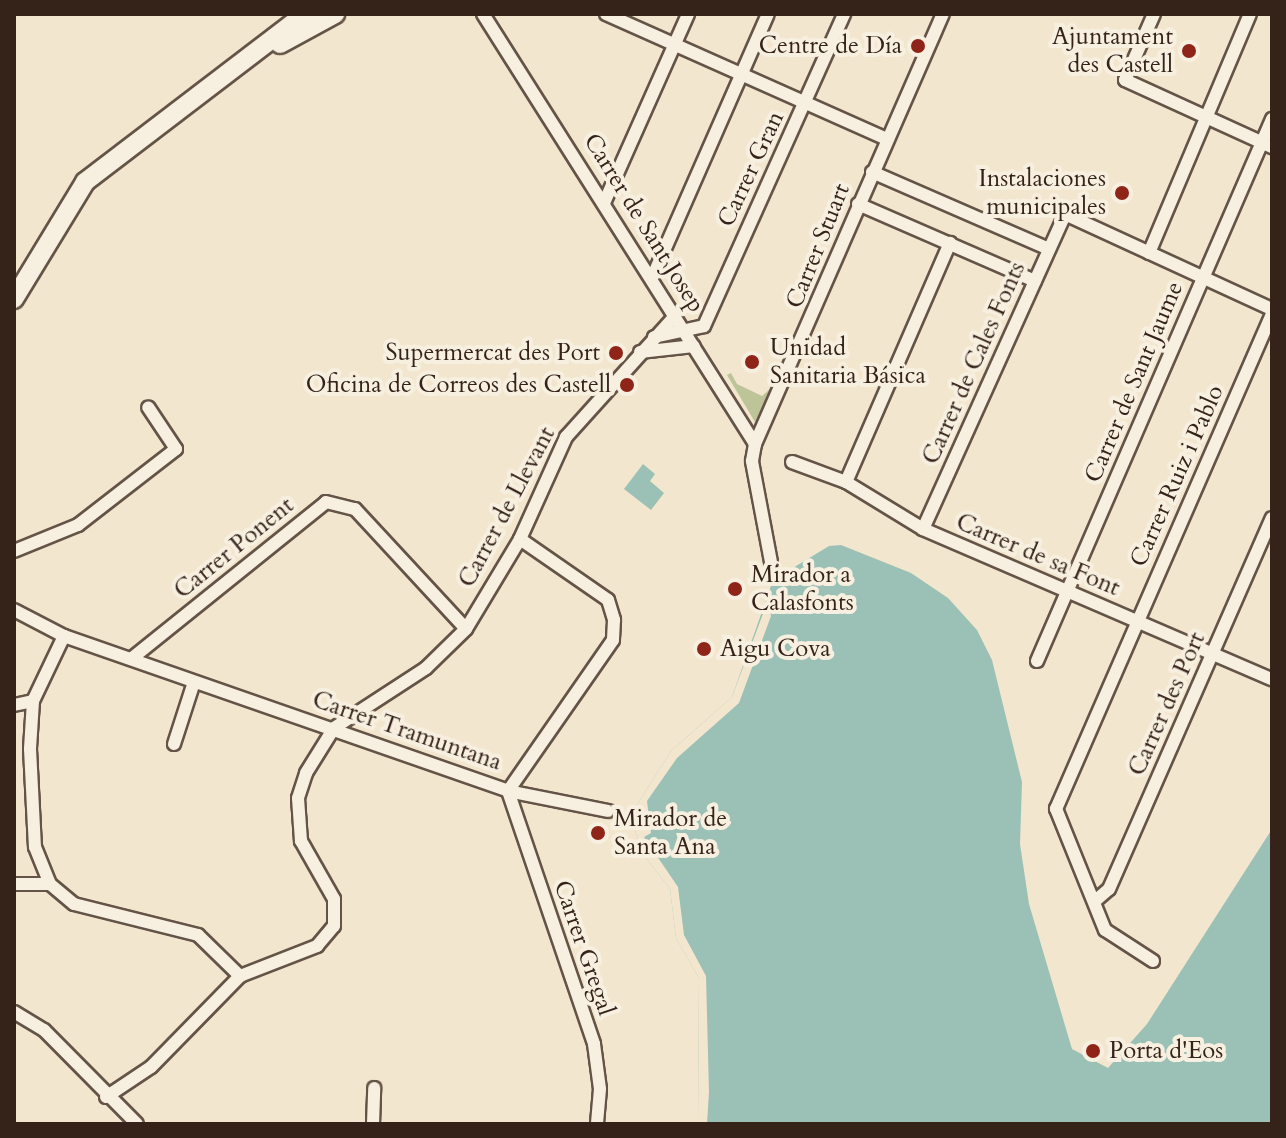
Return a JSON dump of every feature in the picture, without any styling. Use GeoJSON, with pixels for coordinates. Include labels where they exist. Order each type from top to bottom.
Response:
{"type":"FeatureCollection","features":[{"type":"Feature","properties":{"kind":"main road"},"geometry":{"type":"LineString","coordinates":[[14,299],[85,182],[305,14]]}},
{"type":"Feature","properties":{"kind":"main road"},"geometry":{"type":"LineString","coordinates":[[232,71],[335,14]]}},
{"type":"Feature","properties":{"kind":"street","name":"Carrer de Sant Josep"},"geometry":{"type":"LineString","coordinates":[[483,14],[687,332],[755,444]]}},
{"type":"Feature","properties":{"kind":"street"},"geometry":{"type":"LineString","coordinates":[[606,14],[887,139]]}},
{"type":"Feature","properties":{"kind":"street"},"geometry":{"type":"LineString","coordinates":[[604,203],[688,14]]}},
{"type":"Feature","properties":{"kind":"street"},"geometry":{"type":"LineString","coordinates":[[652,278],[768,14]]}},
{"type":"Feature","properties":{"kind":"street","name":"Carrer Gran"},"geometry":{"type":"LineString","coordinates":[[687,332],[704,326],[844,14]]}},
{"type":"Feature","properties":{"kind":"street","name":"Carrer Stuart"},"geometry":{"type":"LineString","coordinates":[[755,444],[943,14]]}},
{"type":"Feature","properties":{"kind":"street"},"geometry":{"type":"LineString","coordinates":[[1154,14],[1125,80],[1267,144]]}},
{"type":"Feature","properties":{"kind":"street"},"geometry":{"type":"LineString","coordinates":[[1250,14],[1149,253],[1272,311]]}},
{"type":"Feature","properties":{"kind":"street","name":"Carrer de Sant Jaume"},"geometry":{"type":"LineString","coordinates":[[1037,661],[1203,277],[1267,144],[1272,119]]}},
{"type":"Feature","properties":{"kind":"street"},"geometry":{"type":"LineString","coordinates":[[872,172],[1049,249]]}},
{"type":"Feature","properties":{"kind":"street"},"geometry":{"type":"LineString","coordinates":[[858,204],[1035,281]]}},
{"type":"Feature","properties":{"kind":"street","name":"Carrer de Cales Fonts"},"geometry":{"type":"LineString","coordinates":[[923,529],[1065,214],[1149,253]]}},
{"type":"Feature","properties":{"kind":"street"},"geometry":{"type":"LineString","coordinates":[[846,482],[950,243]]}},
{"type":"Feature","properties":{"kind":"street","name":"Carrer Ruiz i Pablo"},"geometry":{"type":"LineString","coordinates":[[1095,901],[1088,897],[1057,816],[1062,788],[1272,311]]}},
{"type":"Feature","properties":{"kind":"street","name":"Carrer de Llevant"},"geometry":{"type":"LineString","coordinates":[[106,1097],[151,1067],[240,976],[317,946],[334,926],[334,899],[301,841],[298,798],[334,728],[426,668],[466,629],[520,539],[566,437],[675,316]]}},
{"type":"Feature","properties":{"kind":"street"},"geometry":{"type":"LineString","coordinates":[[654,337],[687,332]]}},
{"type":"Feature","properties":{"kind":"street"},"geometry":{"type":"LineString","coordinates":[[640,352],[694,346]]}},
{"type":"Feature","properties":{"kind":"street"},"geometry":{"type":"LineString","coordinates":[[14,551],[78,525],[176,449],[148,407]]}},
{"type":"Feature","properties":{"kind":"street"},"geometry":{"type":"LineString","coordinates":[[755,444],[752,461],[771,562]]}},
{"type":"Feature","properties":{"kind":"street","name":"Carrer de sa Font"},"geometry":{"type":"LineString","coordinates":[[792,462],[846,482],[923,529],[1272,679]]}},
{"type":"Feature","properties":{"kind":"street","name":"Carrer Ponent"},"geometry":{"type":"LineString","coordinates":[[131,659],[326,502],[355,509],[466,629]]}},
{"type":"Feature","properties":{"kind":"street","name":"Carrer des Port"},"geometry":{"type":"LineString","coordinates":[[1095,901],[1109,889],[1272,518]]}},
{"type":"Feature","properties":{"kind":"street"},"geometry":{"type":"LineString","coordinates":[[508,791],[613,640],[614,620],[608,600],[520,539]]}},
{"type":"Feature","properties":{"kind":"street","name":"Carrer Tramuntana"},"geometry":{"type":"LineString","coordinates":[[14,610],[64,636],[508,791],[608,811]]}},
{"type":"Feature","properties":{"kind":"street"},"geometry":{"type":"LineString","coordinates":[[64,636],[33,701],[30,749],[35,847],[50,884],[74,904],[198,935],[240,976]]}},
{"type":"Feature","properties":{"kind":"street"},"geometry":{"type":"LineString","coordinates":[[174,744],[194,682]]}},
{"type":"Feature","properties":{"kind":"street"},"geometry":{"type":"LineString","coordinates":[[14,705],[33,701]]}},
{"type":"Feature","properties":{"kind":"street","name":"Carrer Gregal"},"geometry":{"type":"LineString","coordinates":[[508,791],[594,1044],[600,1089],[597,1124]]}},
{"type":"Feature","properties":{"kind":"street"},"geometry":{"type":"LineString","coordinates":[[14,884],[50,884]]}},
{"type":"Feature","properties":{"kind":"street"},"geometry":{"type":"LineString","coordinates":[[1095,901],[1105,930],[1153,961]]}},
{"type":"Feature","properties":{"kind":"street"},"geometry":{"type":"LineString","coordinates":[[14,1012],[44,1030],[106,1097],[137,1124]]}},
{"type":"Feature","properties":{"kind":"street"},"geometry":{"type":"LineString","coordinates":[[373,1124],[374,1088]]}},
{"type":"Feature","properties":{"kind":"green space"},"geometry":{"type":"Polygon","coordinates":[[[731,373],[737,384],[762,396],[771,388],[755,422],[727,375],[731,373]]]}},
{"type":"Feature","properties":{"kind":"water"},"geometry":{"type":"Polygon","coordinates":[[[643,464],[655,474],[650,481],[664,493],[651,510],[624,489],[643,464]]]}},
{"type":"Feature","properties":{"kind":"water"},"geometry":{"type":"Polygon","coordinates":[[[841,545],[911,573],[948,598],[977,630],[992,660],[1022,782],[1020,844],[1029,904],[1072,1049],[1108,1068],[1147,1024],[1272,829],[1272,1124],[698,1124],[699,978],[676,938],[670,889],[643,854],[630,816],[671,751],[732,697],[773,580],[829,546],[841,545]]]}},
{"type":"Feature","properties":{"kind":"pier"},"geometry":{"type":"Polygon","coordinates":[[[767,603],[771,616],[739,703],[677,758],[647,801],[651,833],[644,837],[678,887],[684,935],[706,976],[709,1092],[707,1124],[698,1124],[699,978],[676,938],[670,889],[643,854],[630,816],[671,751],[732,697],[767,603]]]}},
{"type":"Feature","properties":{"kind":"place","name":"Centre de Día"},"geometry":{"type":"Point","coordinates":[918,46]}},
{"type":"Feature","properties":{"kind":"place","name":"Ajuntament des Castell"},"geometry":{"type":"Point","coordinates":[1189,51]}},
{"type":"Feature","properties":{"kind":"place","name":"Instalaciones municipales"},"geometry":{"type":"Point","coordinates":[1122,193]}},
{"type":"Feature","properties":{"kind":"place","name":"Supermercat des Port"},"geometry":{"type":"Point","coordinates":[616,353]}},
{"type":"Feature","properties":{"kind":"place","name":"Unidad Sanitaria Básica"},"geometry":{"type":"Point","coordinates":[752,362]}},
{"type":"Feature","properties":{"kind":"place","name":"Oficina de Correos des Castell"},"geometry":{"type":"Point","coordinates":[627,385]}},
{"type":"Feature","properties":{"kind":"place","name":"Mirador a Calasfonts"},"geometry":{"type":"Point","coordinates":[735,589]}},
{"type":"Feature","properties":{"kind":"place","name":"Aigu Cova"},"geometry":{"type":"Point","coordinates":[704,649]}},
{"type":"Feature","properties":{"kind":"place","name":"Mirador de Santa Ana"},"geometry":{"type":"Point","coordinates":[598,833]}},
{"type":"Feature","properties":{"kind":"place","name":"Porta d'Eos"},"geometry":{"type":"Point","coordinates":[1093,1051]}}]}
